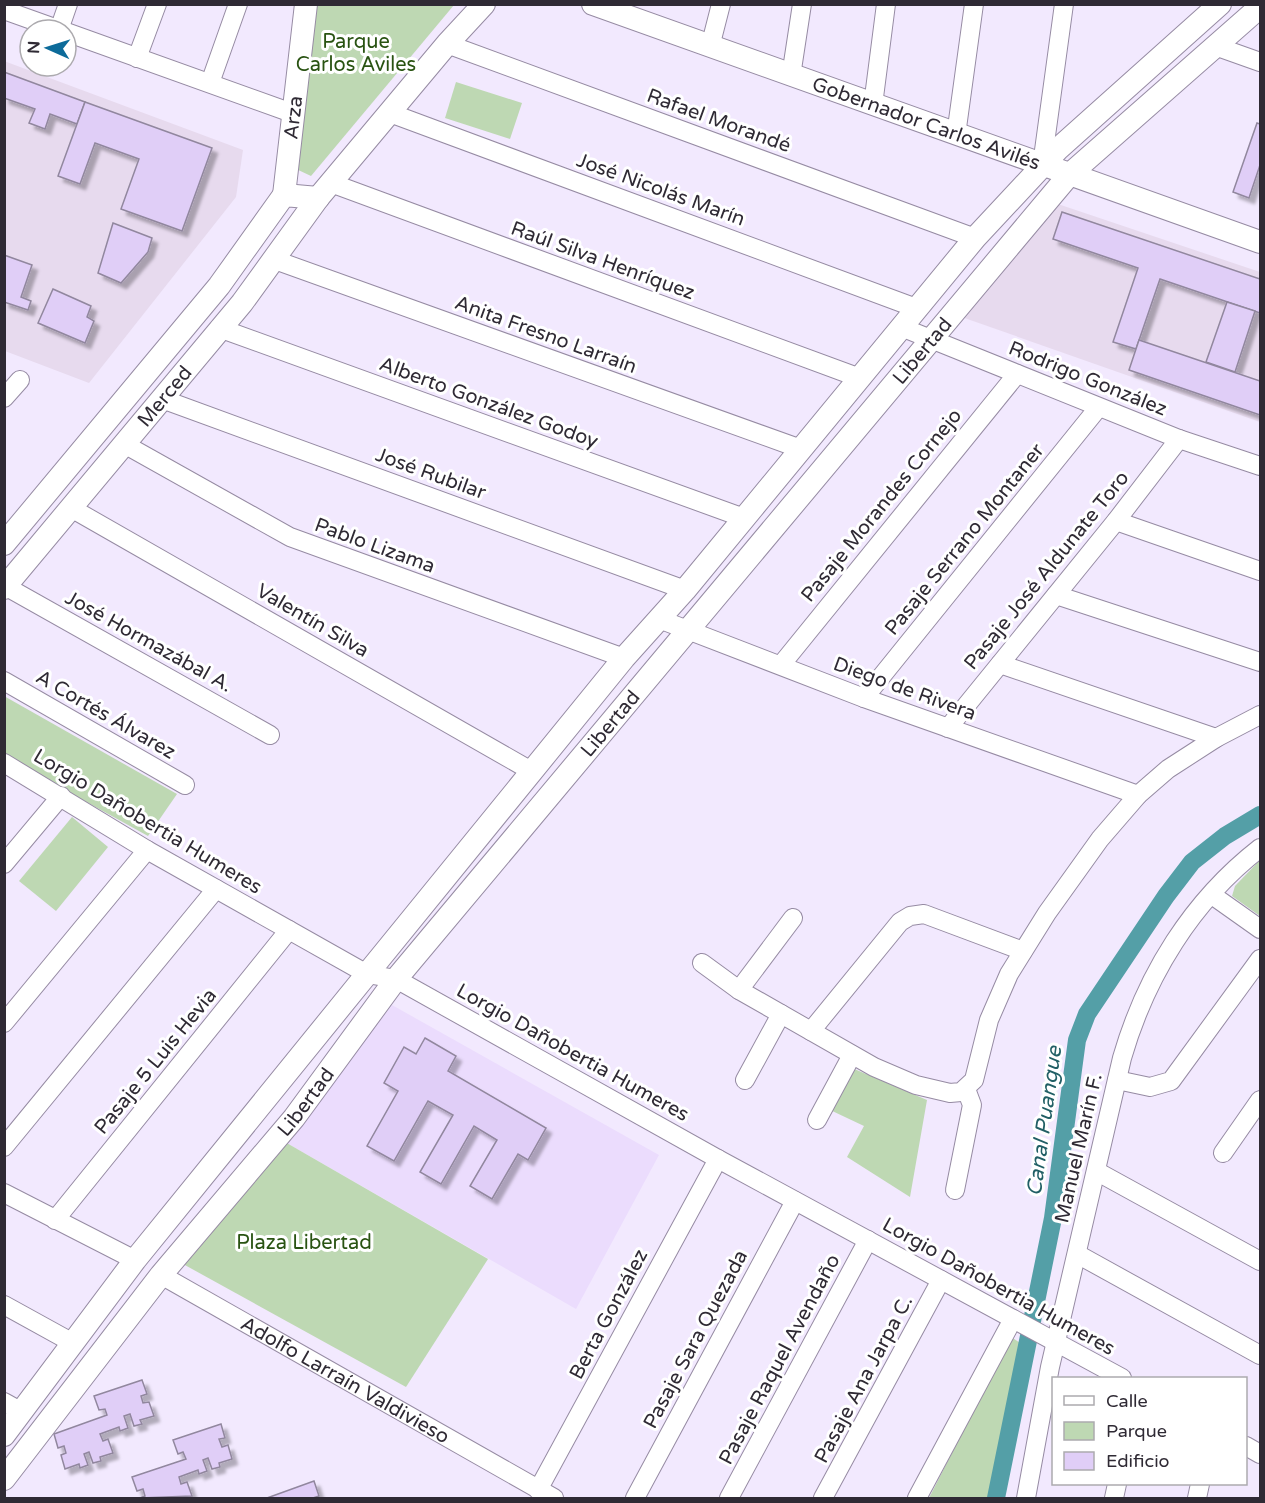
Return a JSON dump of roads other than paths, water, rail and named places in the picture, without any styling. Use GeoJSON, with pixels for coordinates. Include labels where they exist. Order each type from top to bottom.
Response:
{"type":"FeatureCollection","features":[{"type":"Feature","properties":{"kind":"street"},"geometry":{"type":"LineString","coordinates":[[137,58],[157,4]]}},
{"type":"Feature","properties":{"kind":"street"},"geometry":{"type":"LineString","coordinates":[[210,83],[238,4]]}},
{"type":"Feature","properties":{"kind":"street","name":"Arza"},"geometry":{"type":"LineString","coordinates":[[284,195],[289,172],[292,113],[306,4]]}},
{"type":"Feature","properties":{"kind":"street","name":"Merced"},"geometry":{"type":"LineString","coordinates":[[5,587],[275,260],[325,190],[447,44],[484,4]]}},
{"type":"Feature","properties":{"kind":"street","name":"Gobernador Carlos Avilés"},"geometry":{"type":"LineString","coordinates":[[593,4],[1260,242]]}},
{"type":"Feature","properties":{"kind":"street"},"geometry":{"type":"LineString","coordinates":[[710,47],[721,4]]}},
{"type":"Feature","properties":{"kind":"street"},"geometry":{"type":"LineString","coordinates":[[791,76],[802,4]]}},
{"type":"Feature","properties":{"kind":"street"},"geometry":{"type":"LineString","coordinates":[[873,105],[886,4]]}},
{"type":"Feature","properties":{"kind":"street"},"geometry":{"type":"LineString","coordinates":[[956,135],[974,4]]}},
{"type":"Feature","properties":{"kind":"street"},"geometry":{"type":"LineString","coordinates":[[1042,165],[1064,4]]}},
{"type":"Feature","properties":{"kind":"street","name":"Libertad"},"geometry":{"type":"LineString","coordinates":[[4,1436],[13,1407],[73,1343],[135,1260],[624,658],[685,590],[975,238],[1042,165],[1220,4]]}},
{"type":"Feature","properties":{"kind":"street","name":"Libertad"},"geometry":{"type":"LineString","coordinates":[[4,1479],[161,1275],[294,1118],[396,980],[1069,175],[1260,7]]}},
{"type":"Feature","properties":{"kind":"street"},"geometry":{"type":"LineString","coordinates":[[4,10],[26,18]]}},
{"type":"Feature","properties":{"kind":"street"},"geometry":{"type":"LineString","coordinates":[[78,36],[292,113]]}},
{"type":"Feature","properties":{"kind":"street","name":"Rafael Morandé"},"geometry":{"type":"LineString","coordinates":[[447,44],[975,238]]}},
{"type":"Feature","properties":{"kind":"street"},"geometry":{"type":"LineString","coordinates":[[1215,46],[1260,62]]}},
{"type":"Feature","properties":{"kind":"street","name":"José Nicolás Marín"},"geometry":{"type":"LineString","coordinates":[[390,113],[916,308]]}},
{"type":"Feature","properties":{"kind":"street"},"geometry":{"type":"LineString","coordinates":[[284,195],[325,190]]}},
{"type":"Feature","properties":{"kind":"street","name":"Raúl Silva Henríquez"},"geometry":{"type":"LineString","coordinates":[[325,190],[860,378]]}},
{"type":"Feature","properties":{"kind":"street","name":"Merced"},"geometry":{"type":"LineString","coordinates":[[4,544],[219,286],[284,195]]}},
{"type":"Feature","properties":{"kind":"street","name":"Anita Fresno Larraín"},"geometry":{"type":"LineString","coordinates":[[275,260],[801,450]]}},
{"type":"Feature","properties":{"kind":"street","name":"Rodrigo González"},"geometry":{"type":"LineString","coordinates":[[900,327],[1098,408],[1179,439],[1260,466]]}},
{"type":"Feature","properties":{"kind":"street","name":"Alberto González Godoy"},"geometry":{"type":"LineString","coordinates":[[219,328],[744,518]]}},
{"type":"Feature","properties":{"kind":"street","name":"Pasaje Morandes Cornejo"},"geometry":{"type":"LineString","coordinates":[[781,665],[1017,374]]}},
{"type":"Feature","properties":{"kind":"street"},"geometry":{"type":"LineString","coordinates":[[4,398],[20,380]]}},
{"type":"Feature","properties":{"kind":"street","name":"José Rubilar"},"geometry":{"type":"LineString","coordinates":[[162,399],[685,590]]}},
{"type":"Feature","properties":{"kind":"street","name":"Pasaje Serrano Montaner"},"geometry":{"type":"LineString","coordinates":[[864,698],[1098,408]]}},
{"type":"Feature","properties":{"kind":"street","name":"Pasaje José Aldunate Toro"},"geometry":{"type":"LineString","coordinates":[[948,728],[1116,521],[1179,439]]}},
{"type":"Feature","properties":{"kind":"street","name":"Pablo Lizama"},"geometry":{"type":"LineString","coordinates":[[124,444],[290,537],[624,658]]}},
{"type":"Feature","properties":{"kind":"street","name":"Valentín Silva"},"geometry":{"type":"LineString","coordinates":[[71,508],[533,772]]}},
{"type":"Feature","properties":{"kind":"street"},"geometry":{"type":"LineString","coordinates":[[1116,521],[1260,571]]}},
{"type":"Feature","properties":{"kind":"street","name":"José Hormazábal A."},"geometry":{"type":"LineString","coordinates":[[5,587],[270,735]]}},
{"type":"Feature","properties":{"kind":"street"},"geometry":{"type":"LineString","coordinates":[[1056,594],[1260,662]]}},
{"type":"Feature","properties":{"kind":"street","name":"Diego de Rivera"},"geometry":{"type":"LineString","coordinates":[[659,619],[864,698],[1138,795]]}},
{"type":"Feature","properties":{"kind":"street"},"geometry":{"type":"LineString","coordinates":[[1000,664],[1216,738]]}},
{"type":"Feature","properties":{"kind":"street","name":"A Cortés Álvarez"},"geometry":{"type":"LineString","coordinates":[[4,681],[185,785]]}},
{"type":"Feature","properties":{"kind":"street"},"geometry":{"type":"LineString","coordinates":[[702,963],[739,990],[852,1055],[916,1085],[950,1093],[966,1089],[976,1074],[981,1047],[998,997],[1023,951],[1072,876],[1138,795],[1168,769],[1216,738],[1260,715]]}},
{"type":"Feature","properties":{"kind":"street","name":"Lorgio Dañobertia Humeres"},"geometry":{"type":"LineString","coordinates":[[4,763],[147,850],[367,974],[396,980],[718,1159],[1120,1377]]}},
{"type":"Feature","properties":{"kind":"street"},"geometry":{"type":"LineString","coordinates":[[4,864],[61,796]]}},
{"type":"Feature","properties":{"kind":"street","name":"Manuel Marín F."},"geometry":{"type":"LineString","coordinates":[[1026,1498],[1056,1342],[1117,1080],[1132,1027],[1151,979],[1180,933],[1212,895],[1260,848]]}},
{"type":"Feature","properties":{"kind":"street"},"geometry":{"type":"LineString","coordinates":[[4,1023],[147,850]]}},
{"type":"Feature","properties":{"kind":"street"},"geometry":{"type":"LineString","coordinates":[[4,1146],[216,889]]}},
{"type":"Feature","properties":{"kind":"street"},"geometry":{"type":"LineString","coordinates":[[1212,895],[1260,929]]}},
{"type":"Feature","properties":{"kind":"street"},"geometry":{"type":"LineString","coordinates":[[811,1031],[900,922],[910,916],[924,914],[1023,951]]}},
{"type":"Feature","properties":{"kind":"street"},"geometry":{"type":"LineString","coordinates":[[739,990],[793,918]]}},
{"type":"Feature","properties":{"kind":"street","name":"Pasaje 5 Luis Hevia"},"geometry":{"type":"LineString","coordinates":[[55,1220],[290,930]]}},
{"type":"Feature","properties":{"kind":"street"},"geometry":{"type":"LineString","coordinates":[[1117,1080],[1150,1087],[1171,1081],[1260,959]]}},
{"type":"Feature","properties":{"kind":"street"},"geometry":{"type":"LineString","coordinates":[[745,1080],[781,1014]]}},
{"type":"Feature","properties":{"kind":"street"},"geometry":{"type":"LineString","coordinates":[[818,1120],[852,1055]]}},
{"type":"Feature","properties":{"kind":"street"},"geometry":{"type":"LineString","coordinates":[[955,1190],[972,1105],[966,1089]]}},
{"type":"Feature","properties":{"kind":"street"},"geometry":{"type":"LineString","coordinates":[[1223,1153],[1260,1100]]}},
{"type":"Feature","properties":{"kind":"street","name":"Berta González"},"geometry":{"type":"LineString","coordinates":[[546,1494],[718,1159]]}},
{"type":"Feature","properties":{"kind":"street"},"geometry":{"type":"LineString","coordinates":[[1096,1171],[1260,1261]]}},
{"type":"Feature","properties":{"kind":"street"},"geometry":{"type":"LineString","coordinates":[[4,1193],[135,1260]]}},
{"type":"Feature","properties":{"kind":"street","name":"Pasaje Sara Quezada"},"geometry":{"type":"LineString","coordinates":[[635,1498],[795,1201]]}},
{"type":"Feature","properties":{"kind":"street","name":"Pasaje Raquel Avendaño"},"geometry":{"type":"LineString","coordinates":[[729,1498],[868,1240]]}},
{"type":"Feature","properties":{"kind":"street"},"geometry":{"type":"LineString","coordinates":[[1077,1254],[1260,1355]]}},
{"type":"Feature","properties":{"kind":"street","name":"Adolfo Larraín Valdivieso"},"geometry":{"type":"LineString","coordinates":[[135,1260],[546,1494]]}},
{"type":"Feature","properties":{"kind":"street","name":"Pasaje Ana Jarpa C."},"geometry":{"type":"LineString","coordinates":[[824,1498],[941,1280]]}},
{"type":"Feature","properties":{"kind":"street"},"geometry":{"type":"LineString","coordinates":[[4,1305],[73,1343]]}},
{"type":"Feature","properties":{"kind":"street"},"geometry":{"type":"LineString","coordinates":[[917,1498],[1017,1321]]}},
{"type":"Feature","properties":{"kind":"waterway","name":"Canal Puangue"},"geometry":{"type":"LineString","coordinates":[[996,1498],[1053,1218],[1077,1040],[1087,1014],[1166,896],[1192,862],[1225,836],[1260,815]]}},
{"type":"Feature","properties":{"kind":"park label","name":"Parque Carlos Aviles"},"geometry":{"type":"Point","coordinates":[356,52]}},
{"type":"Feature","properties":{"kind":"park label","name":"Plaza Libertad"},"geometry":{"type":"Point","coordinates":[304,1242]}}]}
